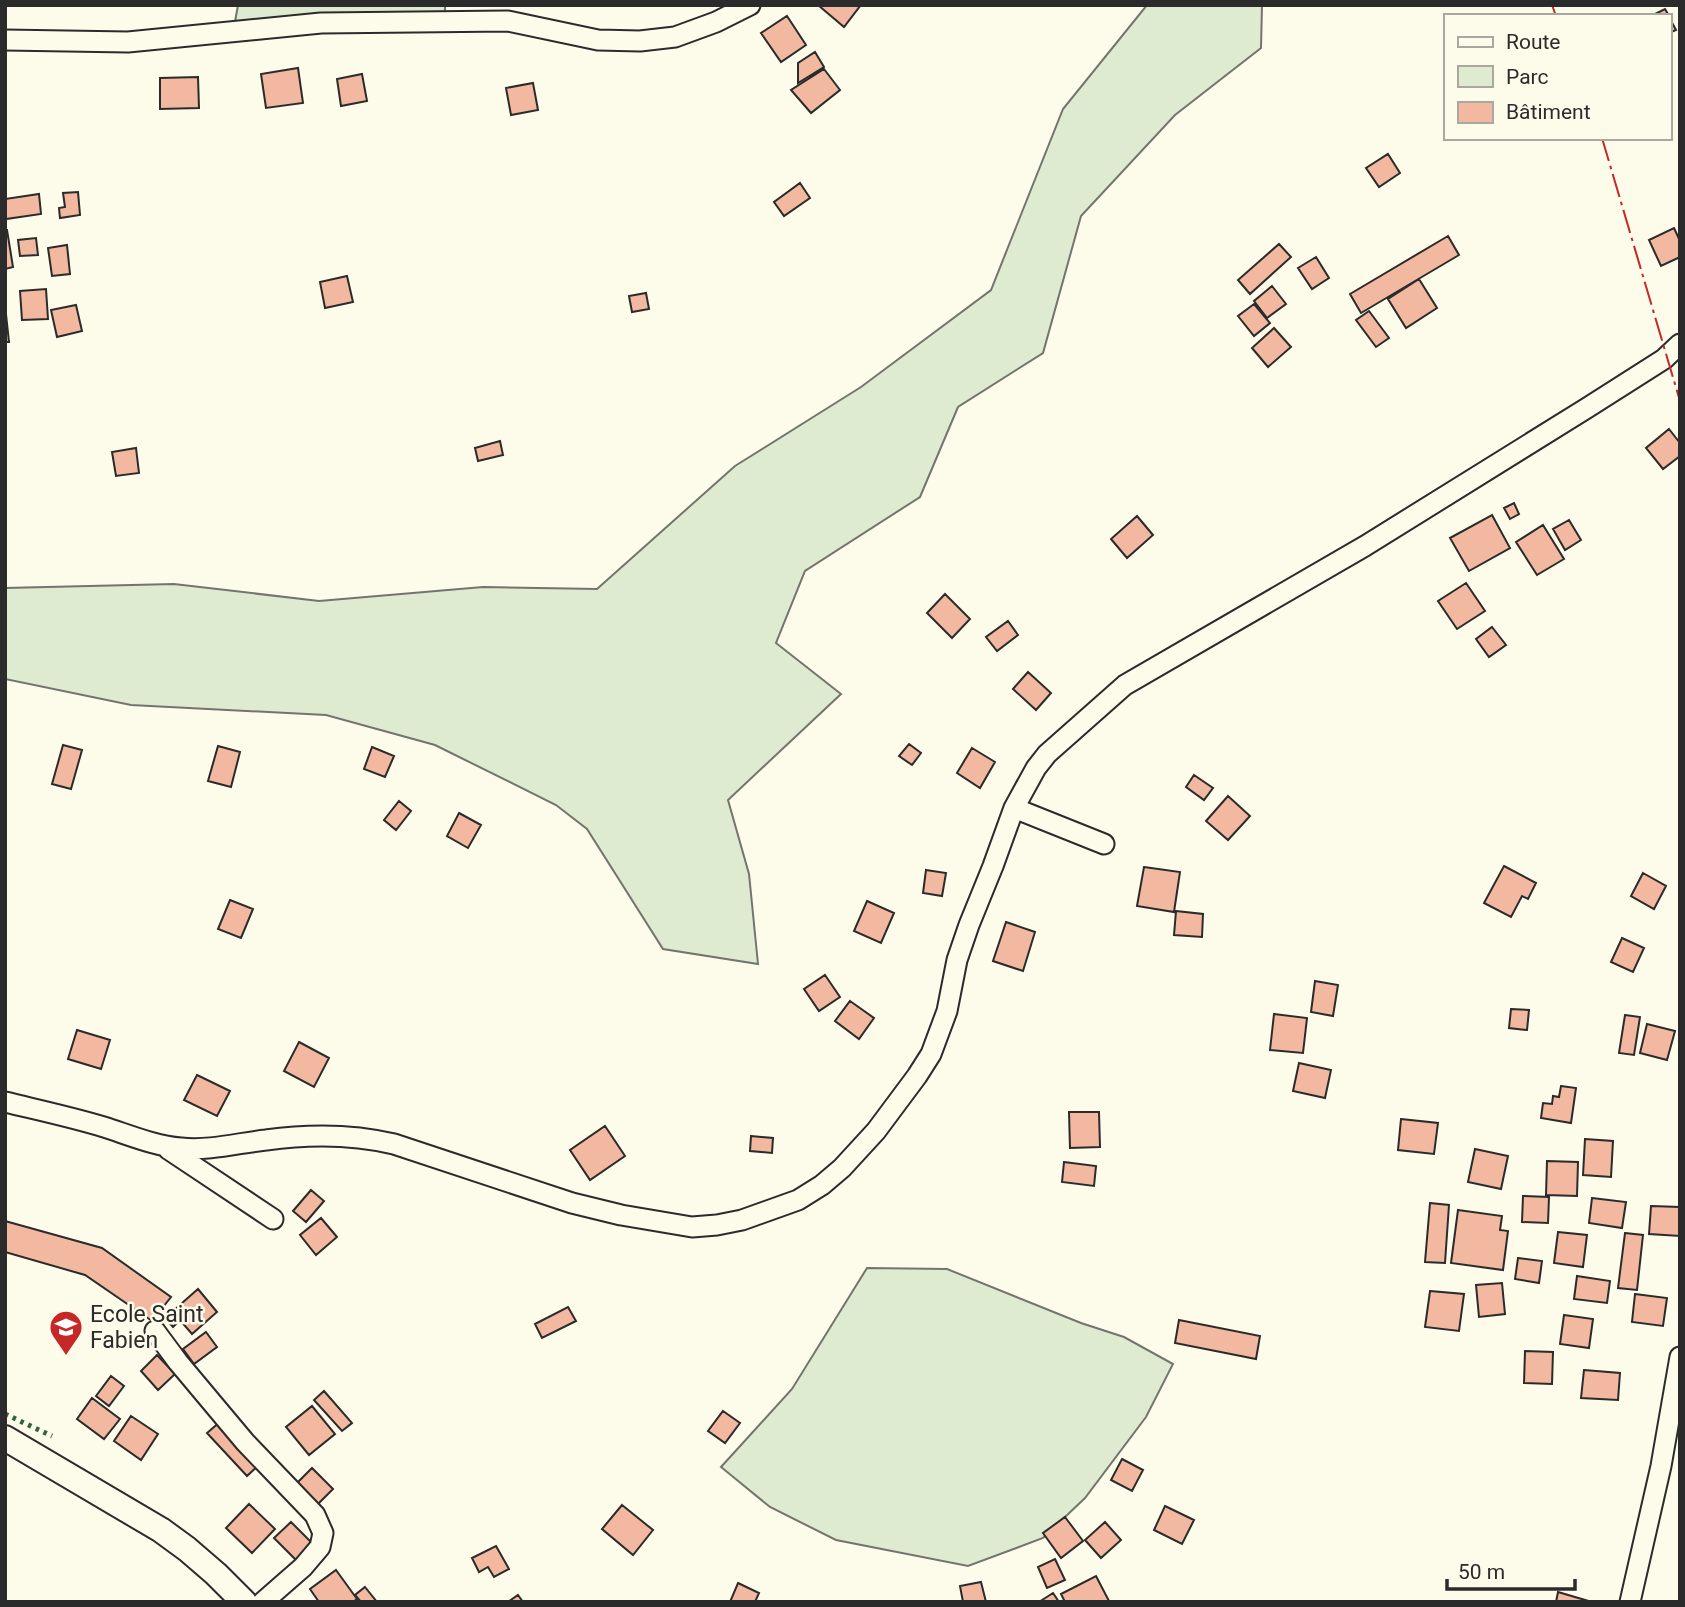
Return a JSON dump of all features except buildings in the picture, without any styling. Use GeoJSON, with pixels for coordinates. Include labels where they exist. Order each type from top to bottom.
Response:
{"type":"FeatureCollection","features":[{"type":"Feature","properties":{"kind":"main road"},"geometry":{"type":"LineString","coordinates":[[5,1438],[161,1530],[246,1601]]}},
{"type":"Feature","properties":{"kind":"street"},"geometry":{"type":"LineString","coordinates":[[5,40],[128,42],[321,23],[508,21],[598,40],[639,41],[675,37],[716,22],[750,5]]}},
{"type":"Feature","properties":{"kind":"street"},"geometry":{"type":"LineString","coordinates":[[5,1102],[183,1149],[318,1136],[367,1138],[394,1144],[572,1203],[621,1215],[692,1227],[741,1220],[798,1200],[822,1185],[876,1131],[931,1054],[947,1011],[957,960],[1014,808],[1047,754],[1125,685],[1365,546],[1664,359],[1680,344]]}},
{"type":"Feature","properties":{"kind":"street"},"geometry":{"type":"LineString","coordinates":[[1014,808],[1104,844]]}},
{"type":"Feature","properties":{"kind":"street"},"geometry":{"type":"LineString","coordinates":[[164,1146],[274,1219]]}},
{"type":"Feature","properties":{"kind":"street"},"geometry":{"type":"LineString","coordinates":[[155,1331],[245,1442],[315,1515],[323,1532],[320,1547],[303,1567],[246,1601]]}},
{"type":"Feature","properties":{"kind":"street"},"geometry":{"type":"LineString","coordinates":[[1630,1602],[1661,1466],[1680,1357]]}},
{"type":"Feature","properties":{"kind":"green space"},"geometry":{"type":"Polygon","coordinates":[[[238,5],[445,5],[445,21],[233,33],[238,5]]]}},
{"type":"Feature","properties":{"kind":"green space"},"geometry":{"type":"Polygon","coordinates":[[[1147,5],[1262,5],[1261,48],[1175,115],[1081,216],[1043,353],[958,407],[920,497],[805,571],[776,643],[841,694],[728,800],[749,874],[758,964],[663,949],[587,829],[556,805],[435,745],[326,715],[131,705],[5,679],[5,588],[174,584],[319,601],[483,587],[597,589],[735,466],[861,387],[991,290],[1063,109],[1147,5]]]}},
{"type":"Feature","properties":{"kind":"green space"},"geometry":{"type":"Polygon","coordinates":[[[867,1268],[947,1269],[1081,1323],[1124,1337],[1173,1364],[1146,1417],[1085,1498],[1043,1538],[968,1566],[836,1540],[770,1507],[721,1467],[792,1389],[867,1268]]]}},
{"type":"Feature","properties":{"kind":"hedge"},"geometry":{"type":"LineString","coordinates":[[5,1414],[52,1436]]}},
{"type":"Feature","properties":{"kind":"power"},"geometry":{"type":"LineString","coordinates":[[1552,5],[1555,14]]}},
{"type":"Feature","properties":{"kind":"power"},"geometry":{"type":"LineString","coordinates":[[1603,140],[1680,401]]}},
{"type":"Feature","properties":{"kind":"place","name":"Ecole Saint Fabien"},"geometry":{"type":"Point","coordinates":[66,1357]}}]}
